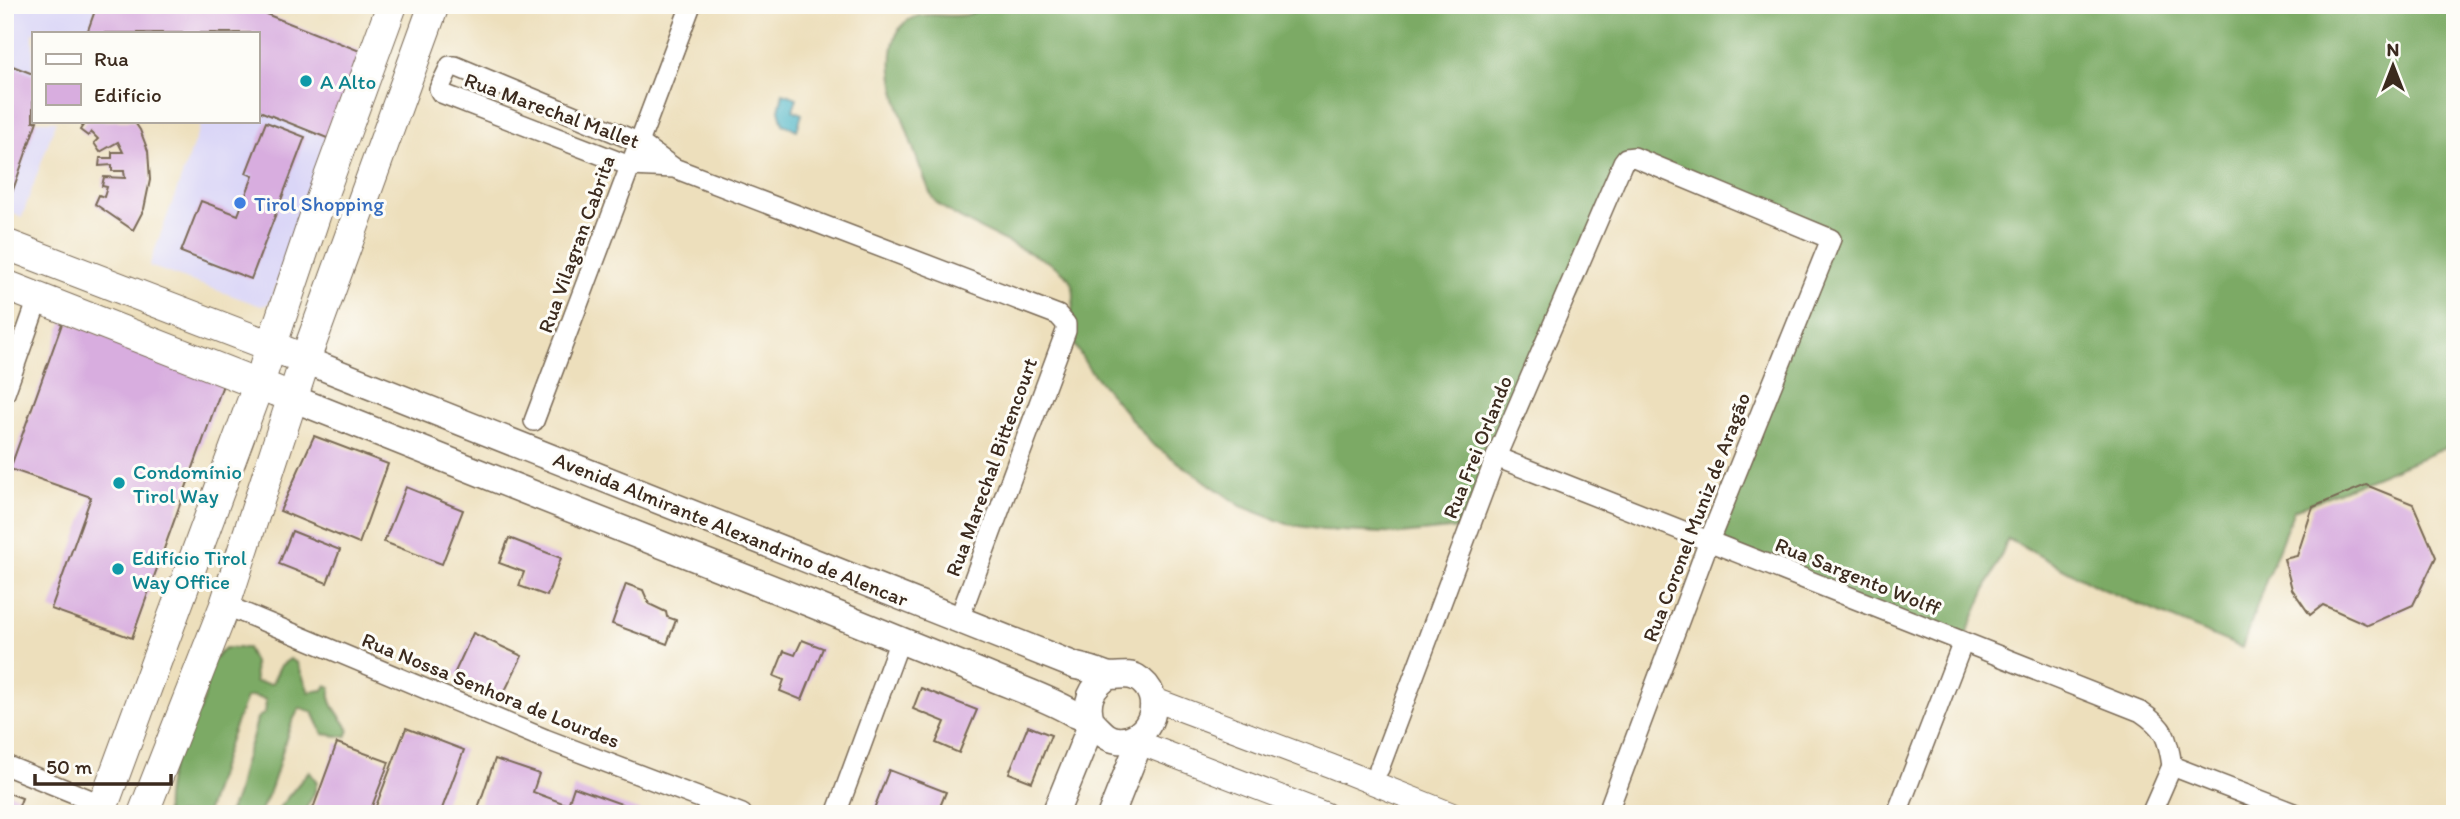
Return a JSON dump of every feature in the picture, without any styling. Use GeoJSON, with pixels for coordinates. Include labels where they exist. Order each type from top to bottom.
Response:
{"type":"FeatureCollection","features":[{"type":"Feature","properties":{"kind":"main road"},"geometry":{"type":"LineString","coordinates":[[101,809],[259,383],[317,209],[392,5]]}},
{"type":"Feature","properties":{"kind":"main road"},"geometry":{"type":"LineString","coordinates":[[143,814],[225,605],[305,360],[434,5]]}},
{"type":"Feature","properties":{"kind":"main road","name":"Avenida Almirante Alexandrino de Alencar"},"geometry":{"type":"LineString","coordinates":[[5,244],[272,346],[1076,666],[1098,670],[1109,676],[1123,674],[1136,678],[1147,686],[1153,699]]}},
{"type":"Feature","properties":{"kind":"main road","name":"Avenida Almirante Alexandrino de Alencar"},"geometry":{"type":"LineString","coordinates":[[5,285],[259,383],[900,640],[1056,705],[1092,723],[1107,737],[1117,740],[1137,736]]}},
{"type":"Feature","properties":{"kind":"main road"},"geometry":{"type":"LineString","coordinates":[[1056,705],[1073,706],[1084,695],[1085,679],[1076,666]]}},
{"type":"Feature","properties":{"kind":"main road"},"geometry":{"type":"LineString","coordinates":[[1055,814],[1092,723],[1089,714],[1090,696],[1094,688],[1109,676]]}},
{"type":"Feature","properties":{"kind":"main road"},"geometry":{"type":"LineString","coordinates":[[1111,814],[1136,751],[1137,736],[1151,720],[1153,699]]}},
{"type":"Feature","properties":{"kind":"main road"},"geometry":{"type":"LineString","coordinates":[[1056,705],[1076,731],[1078,755]]}},
{"type":"Feature","properties":{"kind":"street","name":"Rua Vilagran Cabrita"},"geometry":{"type":"LineString","coordinates":[[534,421],[691,5]]}},
{"type":"Feature","properties":{"kind":"street","name":"Rua Marechal Mallet"},"geometry":{"type":"LineString","coordinates":[[674,168],[629,166],[452,98],[441,93],[439,89],[450,66],[455,66],[638,142],[674,168],[1058,314],[1066,324],[1066,331]]}},
{"type":"Feature","properties":{"kind":"street","name":"Rua Frei Orlando"},"geometry":{"type":"LineString","coordinates":[[1379,769],[1496,457],[1623,162],[1630,157],[1636,159]]}},
{"type":"Feature","properties":{"kind":"street","name":"Rua Coronel Muniz de Aragão"},"geometry":{"type":"LineString","coordinates":[[1607,814],[1709,541],[1831,239],[1636,159]]}},
{"type":"Feature","properties":{"kind":"street"},"geometry":{"type":"LineString","coordinates":[[5,393],[38,299]]}},
{"type":"Feature","properties":{"kind":"street","name":"Rua Marechal Bittencourt"},"geometry":{"type":"LineString","coordinates":[[959,619],[1066,331]]}},
{"type":"Feature","properties":{"kind":"street","name":"Rua Sargento Wolff"},"geometry":{"type":"LineString","coordinates":[[1496,457],[2141,712],[2164,732],[2172,766]]}},
{"type":"Feature","properties":{"kind":"street","name":"Rua Nossa Senhora de Lourdes"},"geometry":{"type":"LineString","coordinates":[[225,605],[545,739],[742,814]]}},
{"type":"Feature","properties":{"kind":"street"},"geometry":{"type":"LineString","coordinates":[[836,814],[900,640]]}},
{"type":"Feature","properties":{"kind":"street"},"geometry":{"type":"LineString","coordinates":[[1904,814],[1899,808],[1963,642]]}},
{"type":"Feature","properties":{"kind":"street","name":"Avenida Almirante Alexandrino de Alencar"},"geometry":{"type":"LineString","coordinates":[[1153,699],[1451,814]]}},
{"type":"Feature","properties":{"kind":"street","name":"Avenida Almirante Alexandrino de Alencar"},"geometry":{"type":"LineString","coordinates":[[1137,736],[1148,746],[1325,814]]}},
{"type":"Feature","properties":{"kind":"street"},"geometry":{"type":"LineString","coordinates":[[5,765],[101,809]]}},
{"type":"Feature","properties":{"kind":"street"},"geometry":{"type":"LineString","coordinates":[[2151,814],[2172,766],[2296,814]]}},
{"type":"Feature","properties":{"kind":"shaded area"},"geometry":{"type":"Polygon","coordinates":[[[5,5],[97,5],[87,32],[32,32],[32,122],[56,122],[22,217],[5,211],[5,5]]]}},
{"type":"Feature","properties":{"kind":"shaded area","name":"Tirol Shopping"},"geometry":{"type":"Polygon","coordinates":[[[259,111],[332,140],[268,304],[261,306],[149,266],[202,122],[259,122],[259,111]]]}},
{"type":"Feature","properties":{"kind":"green space"},"geometry":{"type":"Polygon","coordinates":[[[981,5],[2455,5],[2455,444],[2294,510],[2242,648],[2098,587],[2008,539],[1963,642],[1709,541],[1830,239],[1634,157],[1469,527],[1401,534],[1323,530],[1287,524],[1241,506],[1152,444],[1089,369],[1066,331],[1074,296],[1071,282],[1062,271],[960,218],[933,198],[897,100],[892,69],[895,37],[908,20],[930,15],[965,15],[974,12],[981,5]]]}},
{"type":"Feature","properties":{"kind":"green space"},"geometry":{"type":"Polygon","coordinates":[[[225,648],[247,648],[254,662],[255,682],[272,684],[280,666],[290,659],[297,663],[309,692],[323,690],[326,685],[331,687],[332,704],[349,730],[346,737],[323,734],[313,712],[300,708],[284,744],[272,787],[259,814],[227,814],[236,797],[257,718],[265,713],[266,700],[253,696],[246,698],[205,814],[166,814],[167,788],[177,750],[191,713],[200,711],[208,665],[225,648]]]}},
{"type":"Feature","properties":{"kind":"green space"},"geometry":{"type":"Polygon","coordinates":[[[309,771],[317,782],[303,814],[278,814],[279,808],[309,771]]]}},
{"type":"Feature","properties":{"kind":"water"},"geometry":{"type":"Polygon","coordinates":[[[783,93],[797,98],[793,110],[802,114],[797,130],[783,124],[779,110],[783,93]]]}},
{"type":"Feature","properties":{"kind":"building","name":"A Alto"},"geometry":{"type":"Polygon","coordinates":[[[97,5],[243,5],[365,53],[332,140],[259,111],[259,32],[87,32],[97,5]]]}},
{"type":"Feature","properties":{"kind":"building"},"geometry":{"type":"Polygon","coordinates":[[[5,63],[32,74],[32,122],[37,122],[6,210],[5,63]]]}},
{"type":"Feature","properties":{"kind":"building"},"geometry":{"type":"Polygon","coordinates":[[[85,122],[135,122],[140,130],[148,151],[150,180],[144,209],[133,230],[95,204],[99,195],[104,197],[107,187],[102,186],[104,177],[125,178],[124,171],[112,171],[112,165],[99,166],[100,158],[112,158],[112,152],[123,152],[118,142],[100,152],[94,143],[98,139],[91,132],[88,136],[80,130],[85,122]]]}},
{"type":"Feature","properties":{"kind":"building"},"geometry":{"type":"Polygon","coordinates":[[[266,122],[305,137],[251,279],[181,252],[201,201],[238,215],[253,176],[246,173],[266,122]]]}},
{"type":"Feature","properties":{"kind":"building","name":"Condomínio Tirol Way"},"geometry":{"type":"Polygon","coordinates":[[[63,321],[225,379],[132,638],[51,609],[91,497],[10,469],[63,321]]]}},
{"type":"Feature","properties":{"kind":"building"},"geometry":{"type":"Polygon","coordinates":[[[314,436],[388,464],[359,544],[280,511],[314,436]]]}},
{"type":"Feature","properties":{"kind":"building"},"geometry":{"type":"Polygon","coordinates":[[[2366,485],[2413,504],[2436,557],[2413,605],[2368,625],[2323,605],[2310,615],[2292,589],[2284,559],[2297,556],[2313,507],[2366,485]]]}},
{"type":"Feature","properties":{"kind":"building"},"geometry":{"type":"Polygon","coordinates":[[[406,487],[463,510],[442,564],[384,542],[406,487]]]}},
{"type":"Feature","properties":{"kind":"building"},"geometry":{"type":"Polygon","coordinates":[[[292,531],[340,550],[327,583],[279,564],[292,531]]]}},
{"type":"Feature","properties":{"kind":"building"},"geometry":{"type":"Polygon","coordinates":[[[509,538],[561,558],[547,596],[519,586],[524,572],[499,563],[509,538]]]}},
{"type":"Feature","properties":{"kind":"building"},"geometry":{"type":"Polygon","coordinates":[[[626,584],[643,590],[649,604],[676,620],[667,644],[612,624],[626,584]]]}},
{"type":"Feature","properties":{"kind":"building"},"geometry":{"type":"Polygon","coordinates":[[[473,633],[522,656],[502,697],[454,674],[473,633]]]}},
{"type":"Feature","properties":{"kind":"building"},"geometry":{"type":"Polygon","coordinates":[[[802,640],[823,648],[802,700],[780,691],[784,680],[774,676],[784,651],[795,655],[802,640]]]}},
{"type":"Feature","properties":{"kind":"building"},"geometry":{"type":"Polygon","coordinates":[[[921,688],[977,710],[959,753],[936,743],[945,722],[913,709],[921,688]]]}},
{"type":"Feature","properties":{"kind":"building"},"geometry":{"type":"Polygon","coordinates":[[[1028,726],[1051,735],[1032,782],[1009,773],[1028,726]]]}},
{"type":"Feature","properties":{"kind":"building"},"geometry":{"type":"Polygon","coordinates":[[[406,728],[464,750],[440,814],[373,814],[406,728]]]}},
{"type":"Feature","properties":{"kind":"building"},"geometry":{"type":"Polygon","coordinates":[[[337,743],[389,762],[369,814],[311,814],[337,743]]]}},
{"type":"Feature","properties":{"kind":"building"},"geometry":{"type":"Polygon","coordinates":[[[495,759],[539,774],[533,792],[568,805],[574,787],[649,814],[476,814],[495,759]]]}},
{"type":"Feature","properties":{"kind":"building"},"geometry":{"type":"Polygon","coordinates":[[[889,770],[946,792],[937,814],[872,814],[889,770]]]}},
{"type":"Feature","properties":{"kind":"building"},"geometry":{"type":"Polygon","coordinates":[[[6,792],[22,798],[16,814],[5,814],[6,792]]]}},
{"type":"Feature","properties":{"kind":"place","name":"A Alto"},"geometry":{"type":"Point","coordinates":[306,81]}},
{"type":"Feature","properties":{"kind":"place","name":"Tirol Shopping"},"geometry":{"type":"Point","coordinates":[240,203]}},
{"type":"Feature","properties":{"kind":"place","name":"Condomínio Tirol Way"},"geometry":{"type":"Point","coordinates":[119,483]}},
{"type":"Feature","properties":{"kind":"place","name":"Edifício Tirol Way Office"},"geometry":{"type":"Point","coordinates":[118,569]}}]}
